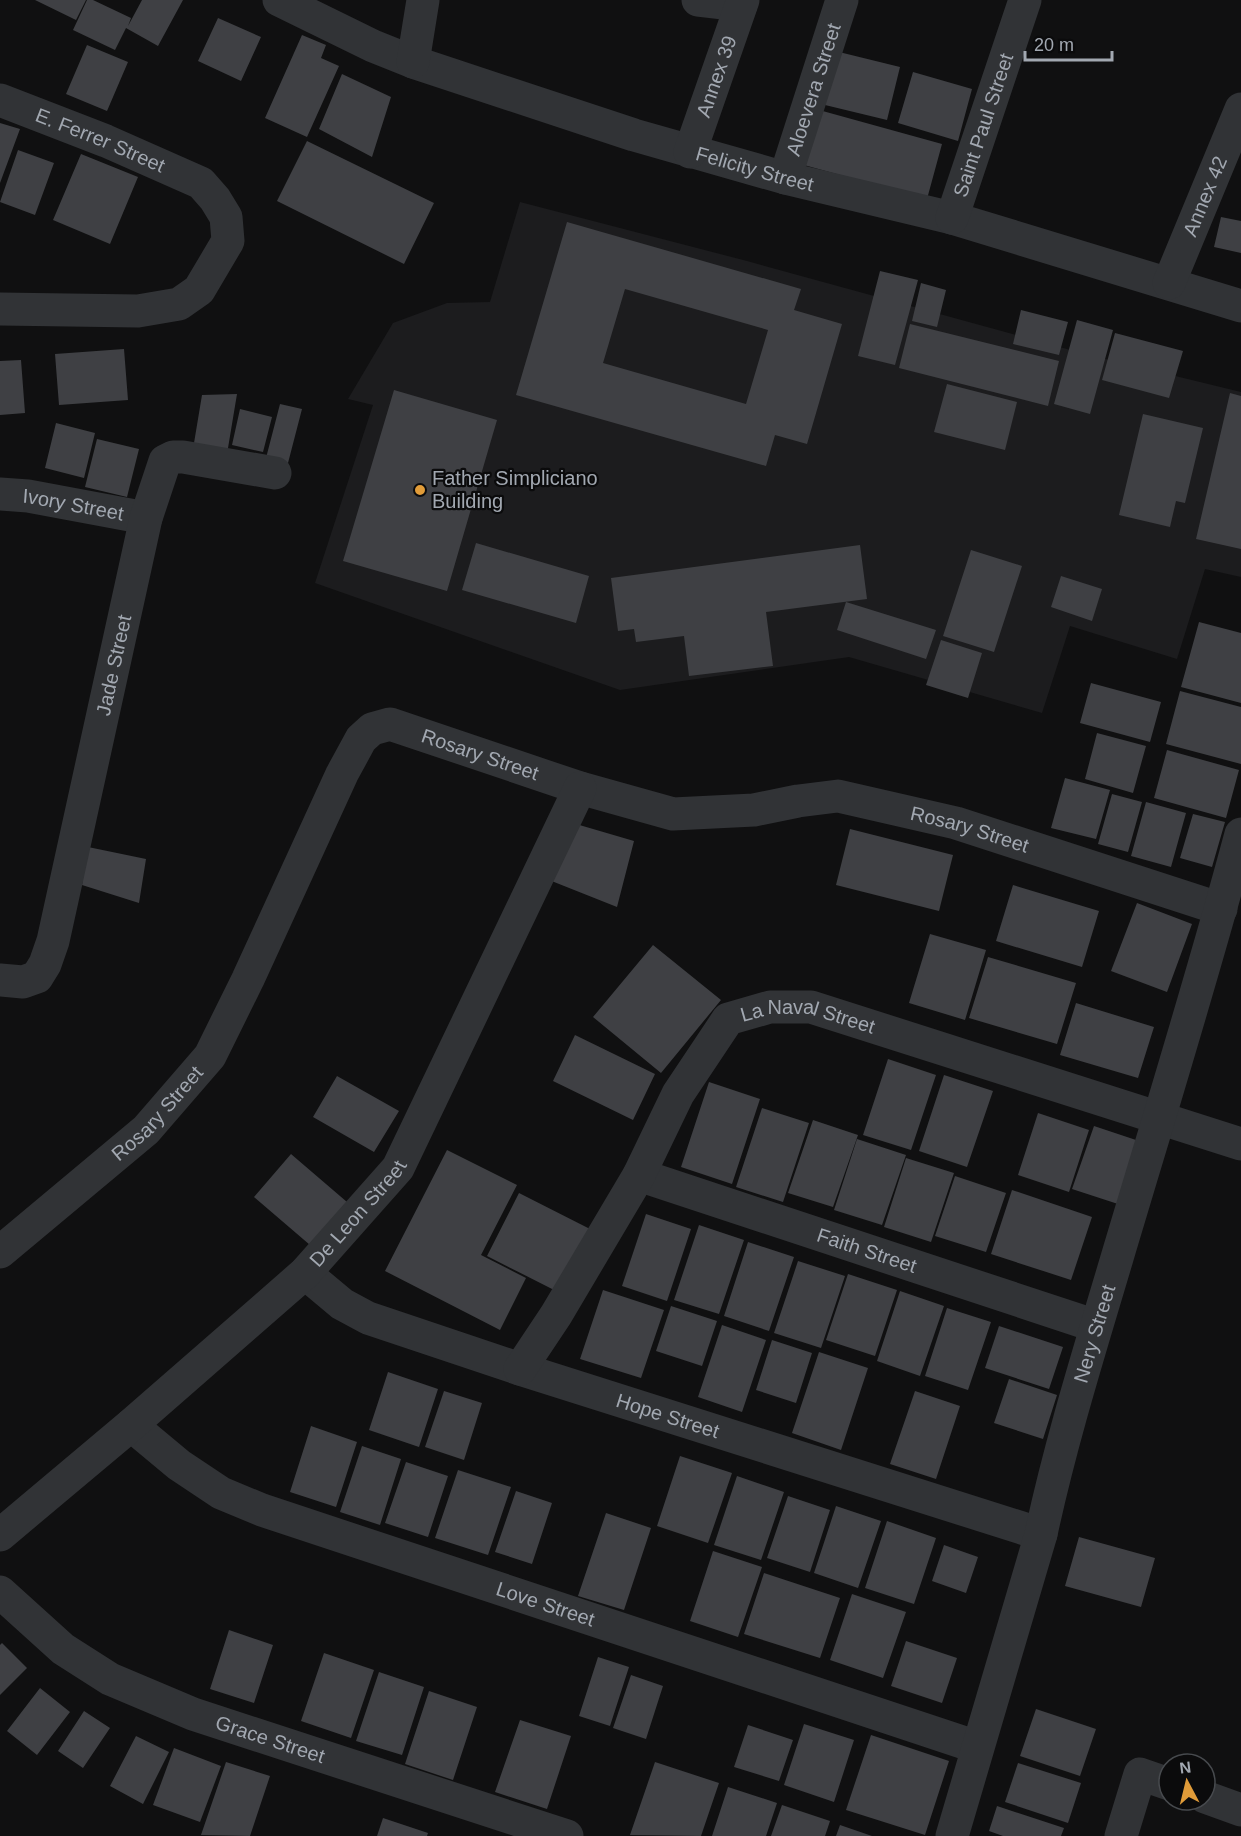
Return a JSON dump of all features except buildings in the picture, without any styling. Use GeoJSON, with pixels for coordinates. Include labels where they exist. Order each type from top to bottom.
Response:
{"type":"FeatureCollection","features":[{"type":"Feature","properties":{"kind":"street","name":"Felicity Street"},"geometry":{"type":"LineString","coordinates":[[279,0],[373,46],[413,62],[690,152],[785,178],[952,218],[1241,306]]}},
{"type":"Feature","properties":{"kind":"street"},"geometry":{"type":"LineString","coordinates":[[413,62],[423,0]]}},
{"type":"Feature","properties":{"kind":"street"},"geometry":{"type":"LineString","coordinates":[[698,0],[742,2]]}},
{"type":"Feature","properties":{"kind":"street","name":"Aloevera Street"},"geometry":{"type":"LineString","coordinates":[[785,178],[842,0]]}},
{"type":"Feature","properties":{"kind":"street","name":"Saint Paul Street"},"geometry":{"type":"LineString","coordinates":[[952,218],[1025,0]]}},
{"type":"Feature","properties":{"kind":"street","name":"Annex 39"},"geometry":{"type":"LineString","coordinates":[[690,152],[742,2]]}},
{"type":"Feature","properties":{"kind":"street","name":"E. Ferrer Street"},"geometry":{"type":"LineString","coordinates":[[0,100],[106,141],[201,183],[226,216],[228,241],[199,290],[179,304],[138,311],[0,309]]}},
{"type":"Feature","properties":{"kind":"street","name":"Annex 42"},"geometry":{"type":"LineString","coordinates":[[1169,283],[1241,109]]}},
{"type":"Feature","properties":{"kind":"street","name":"Jade Street"},"geometry":{"type":"LineString","coordinates":[[0,980],[23,982],[37,977],[45,964],[53,941],[146,518],[165,461],[173,457],[183,457],[276,473]]}},
{"type":"Feature","properties":{"kind":"street","name":"Ivory Street"},"geometry":{"type":"LineString","coordinates":[[0,494],[28,496],[146,518]]}},
{"type":"Feature","properties":{"kind":"street","name":"Rosary Street"},"geometry":{"type":"LineString","coordinates":[[0,1252],[146,1130],[210,1056],[342,774],[361,739],[372,729],[390,724],[580,788],[673,814],[754,810],[837,796],[956,823],[1221,909]]}},
{"type":"Feature","properties":{"kind":"street","name":"De Leon Street"},"geometry":{"type":"LineString","coordinates":[[0,1535],[131,1425],[305,1273],[398,1168],[580,788]]}},
{"type":"Feature","properties":{"kind":"street","name":"Nery Street"},"geometry":{"type":"LineString","coordinates":[[952,1836],[1041,1534],[1096,1326],[1221,909],[1241,834]]}},
{"type":"Feature","properties":{"kind":"street","name":"La Naval Street"},"geometry":{"type":"LineString","coordinates":[[520,1369],[556,1316],[639,1175],[678,1094],[728,1019],[770,1007],[812,1007],[1241,1144]]}},
{"type":"Feature","properties":{"kind":"street","name":"Faith Street"},"geometry":{"type":"LineString","coordinates":[[639,1175],[1096,1326]]}},
{"type":"Feature","properties":{"kind":"street","name":"Hope Street"},"geometry":{"type":"LineString","coordinates":[[305,1273],[342,1304],[368,1318],[520,1369],[1041,1534]]}},
{"type":"Feature","properties":{"kind":"street","name":"Love Street"},"geometry":{"type":"LineString","coordinates":[[131,1425],[179,1465],[221,1493],[262,1510],[977,1747]]}},
{"type":"Feature","properties":{"kind":"street","name":"Grace Street"},"geometry":{"type":"LineString","coordinates":[[0,1592],[63,1649],[110,1679],[193,1714],[567,1836]]}},
{"type":"Feature","properties":{"kind":"street"},"geometry":{"type":"LineString","coordinates":[[1121,1836],[1140,1774],[1157,1780]]}},
{"type":"Feature","properties":{"kind":"street"},"geometry":{"type":"LineString","coordinates":[[1217,1801],[1241,1810],[1233,1836]]}},
{"type":"Feature","properties":{"kind":"shaded area"},"geometry":{"type":"Polygon","coordinates":[[[520,202],[747,261],[1085,354],[1241,392],[1241,577],[1205,569],[1177,659],[1070,626],[1042,713],[849,657],[620,690],[315,583],[373,405],[348,399],[393,323],[447,303],[490,302],[520,202]]]}},
{"type":"Feature","properties":{"kind":"place","name":"Father Simpliciano Building"},"geometry":{"type":"Point","coordinates":[420,490]}}]}
